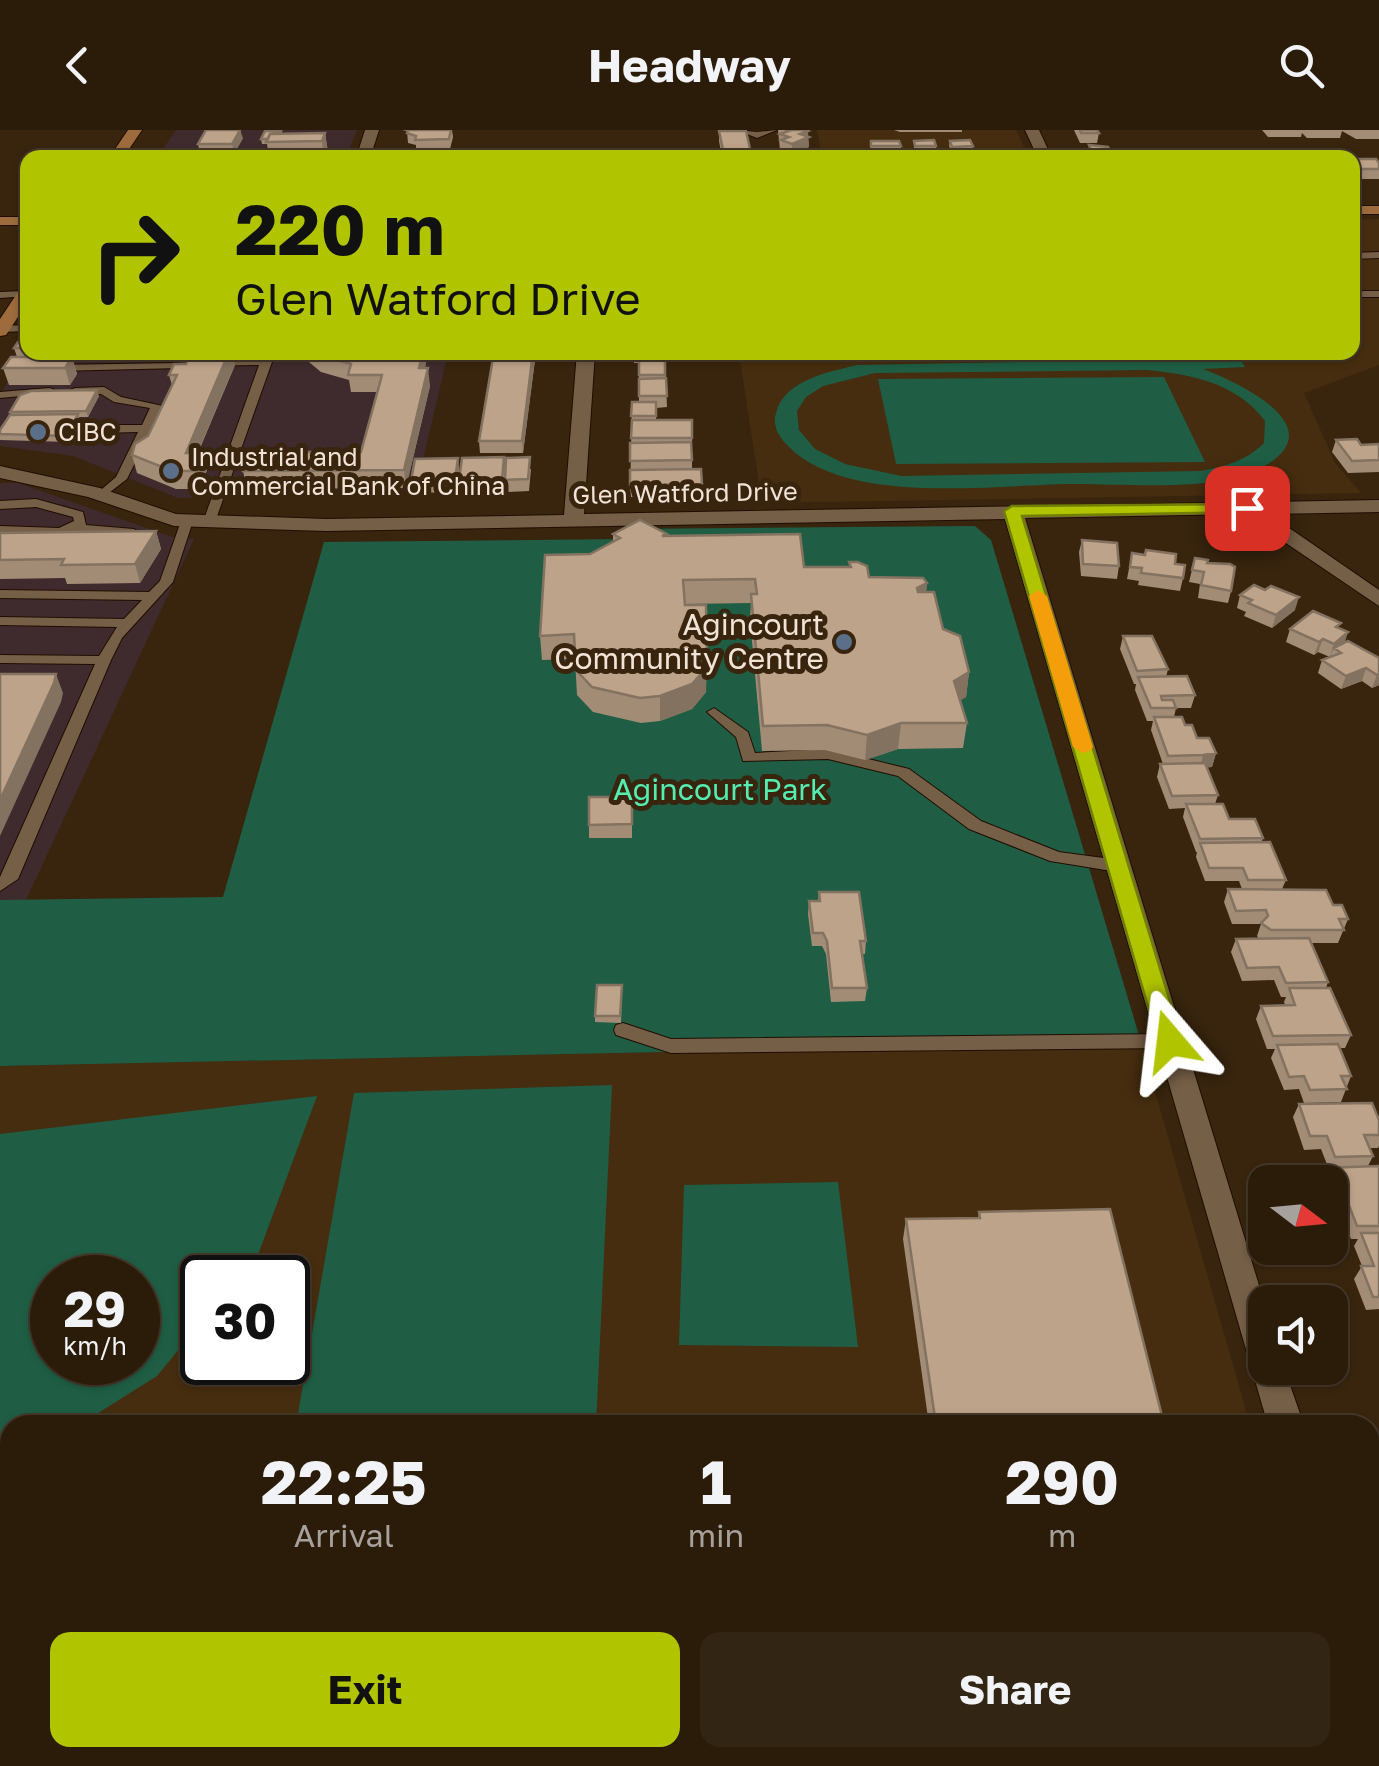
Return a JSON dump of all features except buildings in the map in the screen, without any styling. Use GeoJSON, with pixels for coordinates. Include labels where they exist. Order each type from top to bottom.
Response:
{"type":"FeatureCollection","features":[{"type":"Feature","properties":{"kind":"main road"},"geometry":{"type":"LineString","coordinates":[[1,330],[20,300]]}},
{"type":"Feature","properties":{"kind":"street"},"geometry":{"type":"LineString","coordinates":[[574,521],[585,360]]}},
{"type":"Feature","properties":{"kind":"street","name":"Glen Watford Drive"},"geometry":{"type":"LineString","coordinates":[[0,472],[95,493],[174,520],[326,525],[1379,506]]}},
{"type":"Feature","properties":{"kind":"street"},"geometry":{"type":"LineString","coordinates":[[1247,508],[1379,600]]}},
{"type":"Feature","properties":{"kind":"street"},"geometry":{"type":"LineString","coordinates":[[1012,511],[1248,1304]]}},
{"type":"Feature","properties":{"kind":"street"},"geometry":{"type":"LineString","coordinates":[[1273,1385],[1283,1415]]}},
{"type":"Feature","properties":{"kind":"lane"},"geometry":{"type":"LineString","coordinates":[[741,130],[770,132],[766,150]]}},
{"type":"Feature","properties":{"kind":"lane"},"geometry":{"type":"LineString","coordinates":[[193,360],[192,363],[266,362],[209,522]]}},
{"type":"Feature","properties":{"kind":"lane"},"geometry":{"type":"LineString","coordinates":[[47,368],[177,366]]}},
{"type":"Feature","properties":{"kind":"lane"},"geometry":{"type":"LineString","coordinates":[[0,394],[104,390],[118,400],[148,401],[157,406],[121,479],[62,511]]}},
{"type":"Feature","properties":{"kind":"lane"},"geometry":{"type":"LineString","coordinates":[[99,429],[146,428]]}},
{"type":"Feature","properties":{"kind":"lane"},"geometry":{"type":"LineString","coordinates":[[0,505],[36,503],[78,515],[80,522],[73,528]]}},
{"type":"Feature","properties":{"kind":"lane"},"geometry":{"type":"LineString","coordinates":[[0,885],[10,879],[116,636],[166,582],[187,521]]}},
{"type":"Feature","properties":{"kind":"lane"},"geometry":{"type":"LineString","coordinates":[[0,530],[73,528],[134,533]]}},
{"type":"Feature","properties":{"kind":"lane"},"geometry":{"type":"LineString","coordinates":[[0,594],[153,596]]}},
{"type":"Feature","properties":{"kind":"lane"},"geometry":{"type":"LineString","coordinates":[[0,621],[128,624]]}},
{"type":"Feature","properties":{"kind":"lane"},"geometry":{"type":"LineString","coordinates":[[0,658],[104,660]]}},
{"type":"Feature","properties":{"kind":"lane"},"geometry":{"type":"LineString","coordinates":[[714,712],[743,735],[748,758],[828,754],[903,772],[975,826],[1056,857],[1118,866]]}},
{"type":"Feature","properties":{"kind":"lane"},"geometry":{"type":"LineString","coordinates":[[623,1030],[671,1046],[1170,1041]]}},
{"type":"Feature","properties":{"kind":"shaded area"},"geometry":{"type":"Polygon","coordinates":[[[176,130],[357,130],[349,150],[162,150],[176,130]]]}},
{"type":"Feature","properties":{"kind":"shaded area"},"geometry":{"type":"Polygon","coordinates":[[[817,130],[1016,130],[1026,150],[821,150],[817,130]]]}},
{"type":"Feature","properties":{"kind":"shaded area"},"geometry":{"type":"Polygon","coordinates":[[[1379,219],[1379,365],[1304,393],[1335,463],[1361,493],[762,503],[740,360],[1360,360],[1360,220],[1379,219]]]}},
{"type":"Feature","properties":{"kind":"shaded area"},"geometry":{"type":"Polygon","coordinates":[[[20,360],[446,360],[415,494],[178,498],[73,456],[0,446],[0,395],[20,360]]]}},
{"type":"Feature","properties":{"kind":"shaded area"},"geometry":{"type":"Polygon","coordinates":[[[0,483],[18,483],[172,537],[194,539],[26,900],[0,900],[0,483]]]}},
{"type":"Feature","properties":{"kind":"shaded area"},"geometry":{"type":"Polygon","coordinates":[[[1141,1042],[1247,1415],[0,1415],[0,1066],[1141,1042]]]}},
{"type":"Feature","properties":{"kind":"green space"},"geometry":{"type":"Polygon","coordinates":[[[1240,360],[1245,367],[1203,369],[1258,396],[1286,423],[1289,438],[1281,454],[1259,469],[1193,484],[962,488],[882,485],[814,465],[779,435],[775,418],[781,402],[798,385],[857,365],[1240,360]],[[1146,370],[875,373],[823,386],[806,397],[797,411],[799,430],[815,449],[845,464],[901,476],[1201,471],[1235,462],[1264,443],[1265,421],[1254,408],[1227,389],[1196,378],[1146,370]]]}},
{"type":"Feature","properties":{"kind":"green space"},"geometry":{"type":"Polygon","coordinates":[[[1164,377],[1205,462],[896,464],[878,379],[1164,377]]]}},
{"type":"Feature","properties":{"kind":"green space","name":"Agincourt Park"},"geometry":{"type":"Polygon","coordinates":[[[975,526],[991,540],[1141,1042],[0,1066],[0,900],[223,897],[324,542],[627,539],[630,529],[975,526]]]}},
{"type":"Feature","properties":{"kind":"green space"},"geometry":{"type":"Polygon","coordinates":[[[612,1085],[596,1415],[298,1415],[303,1385],[310,1385],[310,1345],[354,1093],[612,1085]]]}},
{"type":"Feature","properties":{"kind":"green space"},"geometry":{"type":"Polygon","coordinates":[[[317,1096],[256,1255],[180,1255],[180,1348],[160,1372],[160,1255],[30,1255],[30,1385],[143,1385],[95,1415],[0,1415],[0,1134],[317,1096]]]}},
{"type":"Feature","properties":{"kind":"green space"},"geometry":{"type":"Polygon","coordinates":[[[838,1182],[858,1347],[679,1345],[684,1185],[838,1182]]]}},
{"type":"Feature","properties":{"kind":"slow traffic"},"geometry":{"type":"LineString","coordinates":[[1038,596],[1083,747]]}},
{"type":"Feature","properties":{"kind":"place","name":"CIBC"},"geometry":{"type":"Point","coordinates":[38,432]}},
{"type":"Feature","properties":{"kind":"place","name":"Industrial and Commercial Bank of China"},"geometry":{"type":"Point","coordinates":[171,471]}},
{"type":"Feature","properties":{"kind":"place","name":"Agincourt Community Centre"},"geometry":{"type":"Point","coordinates":[844,642]}},
{"type":"Feature","properties":{"kind":"route"},"geometry":{"type":"LineString","coordinates":[[1170,1041],[1012,511],[1247,508]]}}]}
